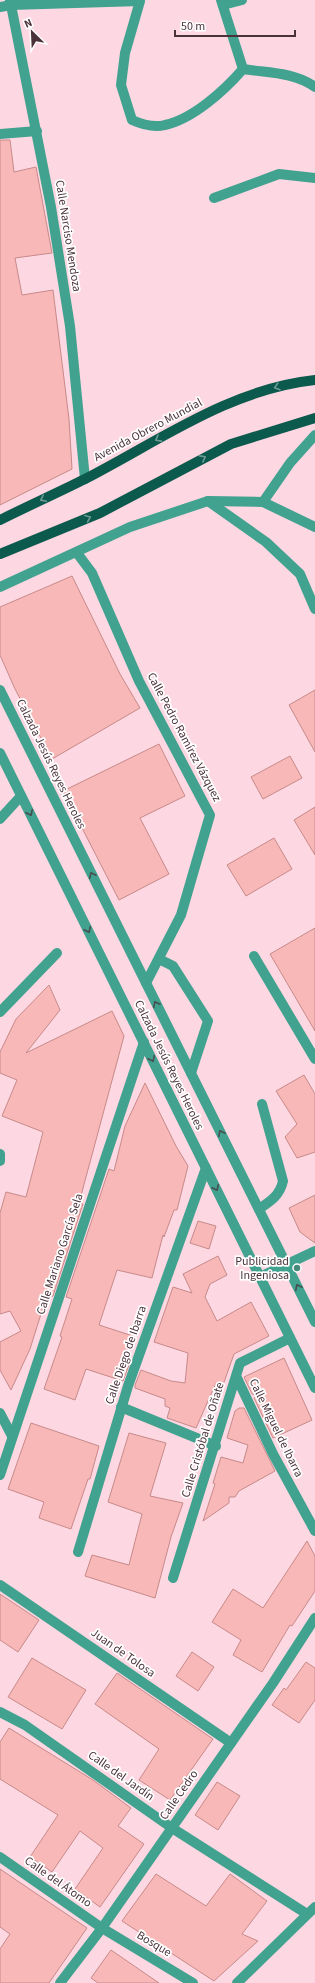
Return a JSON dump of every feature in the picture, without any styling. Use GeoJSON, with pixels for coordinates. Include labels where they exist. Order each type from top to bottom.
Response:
{"type":"FeatureCollection","features":[{"type":"Feature","properties":{"kind":"main road","name":"Avenida Obrero Mundial"},"geometry":{"type":"LineString","coordinates":[[0,520],[85,479],[194,419],[231,402],[281,386],[315,380]]}},
{"type":"Feature","properties":{"kind":"main road"},"geometry":{"type":"LineString","coordinates":[[0,554],[100,513],[231,444],[315,418]]}},
{"type":"Feature","properties":{"kind":"street"},"geometry":{"type":"LineString","coordinates":[[242,0],[222,2],[243,69]]}},
{"type":"Feature","properties":{"kind":"street"},"geometry":{"type":"LineString","coordinates":[[0,7],[10,2],[140,1],[125,53],[121,85],[132,120],[141,124],[164,126],[188,115],[226,88],[243,69]]}},
{"type":"Feature","properties":{"kind":"street","name":"Calle Narciso Mendoza"},"geometry":{"type":"LineString","coordinates":[[10,2],[51,207],[70,326],[85,479]]}},
{"type":"Feature","properties":{"kind":"street"},"geometry":{"type":"LineString","coordinates":[[243,69],[291,75],[307,81],[315,87]]}},
{"type":"Feature","properties":{"kind":"street"},"geometry":{"type":"LineString","coordinates":[[0,134],[36,131]]}},
{"type":"Feature","properties":{"kind":"street"},"geometry":{"type":"LineString","coordinates":[[214,198],[279,174],[315,178]]}},
{"type":"Feature","properties":{"kind":"street"},"geometry":{"type":"LineString","coordinates":[[263,502],[290,463],[315,434]]}},
{"type":"Feature","properties":{"kind":"street"},"geometry":{"type":"LineString","coordinates":[[208,501],[266,542],[300,574],[315,609]]}},
{"type":"Feature","properties":{"kind":"street"},"geometry":{"type":"LineString","coordinates":[[0,587],[77,553],[130,527],[208,501],[263,502],[315,527]]}},
{"type":"Feature","properties":{"kind":"street","name":"Calle Pedro Ramírez Vázquez"},"geometry":{"type":"LineString","coordinates":[[77,553],[92,573],[139,681],[210,815],[181,915],[146,983]]}},
{"type":"Feature","properties":{"kind":"street","name":"Calzada Jesús Reyes Heroles"},"geometry":{"type":"LineString","coordinates":[[0,690],[315,1322]]}},
{"type":"Feature","properties":{"kind":"street","name":"Calzada Jesús Reyes Heroles"},"geometry":{"type":"LineString","coordinates":[[0,753],[315,1388]]}},
{"type":"Feature","properties":{"kind":"street"},"geometry":{"type":"LineString","coordinates":[[0,820],[21,796]]}},
{"type":"Feature","properties":{"kind":"street"},"geometry":{"type":"LineString","coordinates":[[0,1012],[57,953]]}},
{"type":"Feature","properties":{"kind":"street"},"geometry":{"type":"LineString","coordinates":[[254,956],[315,1059]]}},
{"type":"Feature","properties":{"kind":"street"},"geometry":{"type":"LineString","coordinates":[[159,959],[174,966],[208,1021],[191,1073]]}},
{"type":"Feature","properties":{"kind":"street","name":"Calle Mariano García Sela"},"geometry":{"type":"LineString","coordinates":[[0,1475],[144,1042]]}},
{"type":"Feature","properties":{"kind":"street"},"geometry":{"type":"LineString","coordinates":[[259,1209],[273,1199],[281,1190],[283,1180],[262,1104]]}},
{"type":"Feature","properties":{"kind":"street"},"geometry":{"type":"LineString","coordinates":[[0,1154],[0,1162]]}},
{"type":"Feature","properties":{"kind":"street","name":"Calle Diego de Ibarra"},"geometry":{"type":"LineString","coordinates":[[78,1552],[122,1407],[168,1271],[206,1168]]}},
{"type":"Feature","properties":{"kind":"street"},"geometry":{"type":"LineString","coordinates":[[260,1277],[315,1251]]}},
{"type":"Feature","properties":{"kind":"street","name":"Calle Cristóbal de Oñate"},"geometry":{"type":"LineString","coordinates":[[173,1578],[216,1446],[237,1378],[240,1363],[290,1338]]}},
{"type":"Feature","properties":{"kind":"street","name":"Calle Miguel de Ibarra"},"geometry":{"type":"LineString","coordinates":[[237,1378],[273,1454],[315,1531]]}},
{"type":"Feature","properties":{"kind":"street"},"geometry":{"type":"LineString","coordinates":[[122,1407],[216,1446]]}},
{"type":"Feature","properties":{"kind":"street"},"geometry":{"type":"LineString","coordinates":[[0,1413],[12,1436]]}},
{"type":"Feature","properties":{"kind":"street","name":"Juan de Tolosa"},"geometry":{"type":"LineString","coordinates":[[0,1585],[231,1743]]}},
{"type":"Feature","properties":{"kind":"street","name":"Calle Cedro"},"geometry":{"type":"LineString","coordinates":[[60,1983],[102,1928],[172,1828],[298,1647],[315,1618]]}},
{"type":"Feature","properties":{"kind":"street","name":"Calle del Jardín"},"geometry":{"type":"LineString","coordinates":[[0,1712],[25,1725],[172,1828],[307,1914]]}},
{"type":"Feature","properties":{"kind":"street","name":"Calle del Átomo"},"geometry":{"type":"LineString","coordinates":[[0,1857],[102,1928]]}},
{"type":"Feature","properties":{"kind":"street"},"geometry":{"type":"LineString","coordinates":[[237,1983],[315,1907]]}},
{"type":"Feature","properties":{"kind":"street","name":"Bosque"},"geometry":{"type":"LineString","coordinates":[[102,1928],[193,1983]]}},
{"type":"Feature","properties":{"kind":"building"},"geometry":{"type":"Polygon","coordinates":[[[0,140],[10,140],[14,172],[36,167],[52,253],[15,258],[22,295],[53,290],[69,419],[72,469],[0,505],[0,140]]]}},
{"type":"Feature","properties":{"kind":"building"},"geometry":{"type":"Polygon","coordinates":[[[72,576],[120,674],[140,708],[52,759],[15,689],[0,655],[0,607],[72,576]]]}},
{"type":"Feature","properties":{"kind":"building"},"geometry":{"type":"Polygon","coordinates":[[[315,690],[315,752],[289,705],[315,690]]]}},
{"type":"Feature","properties":{"kind":"building"},"geometry":{"type":"Polygon","coordinates":[[[159,744],[185,796],[140,818],[169,874],[119,900],[63,791],[159,744]]]}},
{"type":"Feature","properties":{"kind":"building"},"geometry":{"type":"Polygon","coordinates":[[[290,756],[302,778],[263,799],[251,777],[290,756]]]}},
{"type":"Feature","properties":{"kind":"building"},"geometry":{"type":"Polygon","coordinates":[[[315,807],[315,855],[294,820],[315,807]]]}},
{"type":"Feature","properties":{"kind":"building"},"geometry":{"type":"Polygon","coordinates":[[[274,838],[292,869],[246,896],[227,865],[274,838]]]}},
{"type":"Feature","properties":{"kind":"building"},"geometry":{"type":"Polygon","coordinates":[[[315,928],[315,1031],[270,954],[315,928]]]}},
{"type":"Feature","properties":{"kind":"building"},"geometry":{"type":"Polygon","coordinates":[[[49,985],[60,1010],[26,1053],[112,1011],[124,1036],[79,1203],[83,1204],[53,1296],[46,1298],[30,1349],[11,1390],[0,1370],[0,1342],[21,1331],[10,1311],[0,1314],[0,1213],[6,1192],[26,1197],[43,1132],[2,1116],[17,1080],[0,1073],[0,1052],[16,1019],[49,985]]]}},
{"type":"Feature","properties":{"kind":"building"},"geometry":{"type":"Polygon","coordinates":[[[304,1075],[315,1094],[315,1152],[297,1158],[285,1137],[297,1124],[276,1091],[304,1075]]]}},
{"type":"Feature","properties":{"kind":"building"},"geometry":{"type":"Polygon","coordinates":[[[145,1083],[176,1146],[188,1166],[177,1210],[174,1210],[164,1237],[163,1235],[152,1278],[117,1270],[99,1325],[133,1336],[124,1364],[129,1365],[123,1381],[86,1369],[75,1400],[44,1389],[62,1337],[60,1336],[72,1299],[66,1297],[109,1169],[114,1171],[125,1126],[145,1083]]]}},
{"type":"Feature","properties":{"kind":"building"},"geometry":{"type":"Polygon","coordinates":[[[315,1195],[315,1243],[300,1232],[289,1208],[315,1195]]]}},
{"type":"Feature","properties":{"kind":"building"},"geometry":{"type":"Polygon","coordinates":[[[198,1221],[216,1226],[209,1249],[190,1243],[198,1221]]]}},
{"type":"Feature","properties":{"kind":"building"},"geometry":{"type":"Polygon","coordinates":[[[218,1256],[227,1275],[210,1284],[205,1297],[217,1321],[251,1302],[269,1336],[234,1354],[223,1385],[216,1383],[196,1428],[167,1418],[170,1408],[165,1406],[165,1399],[135,1388],[135,1385],[141,1370],[171,1381],[185,1383],[188,1353],[154,1342],[173,1287],[192,1293],[183,1274],[218,1256]]]}},
{"type":"Feature","properties":{"kind":"building"},"geometry":{"type":"Polygon","coordinates":[[[284,1358],[312,1420],[273,1438],[254,1398],[257,1396],[252,1394],[244,1377],[284,1358]]]}},
{"type":"Feature","properties":{"kind":"building"},"geometry":{"type":"Polygon","coordinates":[[[239,1408],[244,1408],[275,1471],[239,1491],[235,1497],[229,1497],[229,1503],[203,1521],[215,1484],[213,1483],[221,1457],[243,1463],[248,1445],[227,1438],[235,1411],[239,1408]]]}},
{"type":"Feature","properties":{"kind":"building"},"geometry":{"type":"Polygon","coordinates":[[[31,1423],[99,1446],[90,1479],[88,1479],[71,1529],[39,1518],[44,1502],[8,1489],[31,1423]]]}},
{"type":"Feature","properties":{"kind":"building"},"geometry":{"type":"Polygon","coordinates":[[[129,1433],[166,1443],[150,1496],[183,1503],[171,1537],[155,1598],[85,1576],[92,1555],[129,1565],[142,1514],[108,1502],[129,1433]]]}},
{"type":"Feature","properties":{"kind":"building"},"geometry":{"type":"Polygon","coordinates":[[[307,1541],[315,1556],[315,1591],[292,1626],[290,1625],[262,1672],[233,1655],[241,1640],[212,1622],[233,1589],[263,1608],[307,1541]]]}},
{"type":"Feature","properties":{"kind":"building"},"geometry":{"type":"Polygon","coordinates":[[[0,1594],[39,1620],[18,1652],[0,1640],[0,1594]]]}},
{"type":"Feature","properties":{"kind":"building"},"geometry":{"type":"Polygon","coordinates":[[[192,1652],[214,1667],[198,1691],[176,1676],[192,1652]]]}},
{"type":"Feature","properties":{"kind":"building"},"geometry":{"type":"Polygon","coordinates":[[[32,1658],[86,1690],[62,1729],[8,1697],[32,1658]]]}},
{"type":"Feature","properties":{"kind":"building"},"geometry":{"type":"Polygon","coordinates":[[[306,1662],[315,1668],[315,1700],[299,1723],[272,1705],[284,1688],[286,1690],[306,1662]]]}},
{"type":"Feature","properties":{"kind":"building"},"geometry":{"type":"Polygon","coordinates":[[[117,1673],[213,1739],[170,1800],[139,1780],[159,1749],[95,1704],[117,1673]]]}},
{"type":"Feature","properties":{"kind":"building"},"geometry":{"type":"Polygon","coordinates":[[[9,1728],[93,1780],[131,1808],[118,1826],[144,1844],[100,1907],[75,1889],[103,1848],[80,1831],[52,1872],[30,1857],[58,1815],[0,1779],[0,1742],[9,1728]]]}},
{"type":"Feature","properties":{"kind":"building"},"geometry":{"type":"Polygon","coordinates":[[[217,1782],[240,1796],[218,1830],[195,1815],[217,1782]]]}},
{"type":"Feature","properties":{"kind":"building"},"geometry":{"type":"Polygon","coordinates":[[[0,1869],[87,1928],[49,1983],[0,1983],[0,1949],[10,1934],[0,1927],[0,1869]]]}},
{"type":"Feature","properties":{"kind":"building"},"geometry":{"type":"Polygon","coordinates":[[[156,1874],[206,1906],[230,1874],[267,1901],[242,1934],[258,1941],[214,1981],[122,1921],[156,1874]]]}},
{"type":"Feature","properties":{"kind":"building"},"geometry":{"type":"Polygon","coordinates":[[[111,1950],[159,1983],[98,1983],[91,1978],[111,1950]]]}},
{"type":"Feature","properties":{"kind":"place","name":"Publicidad Ingeniosa"},"geometry":{"type":"Point","coordinates":[297,1268]}}]}
